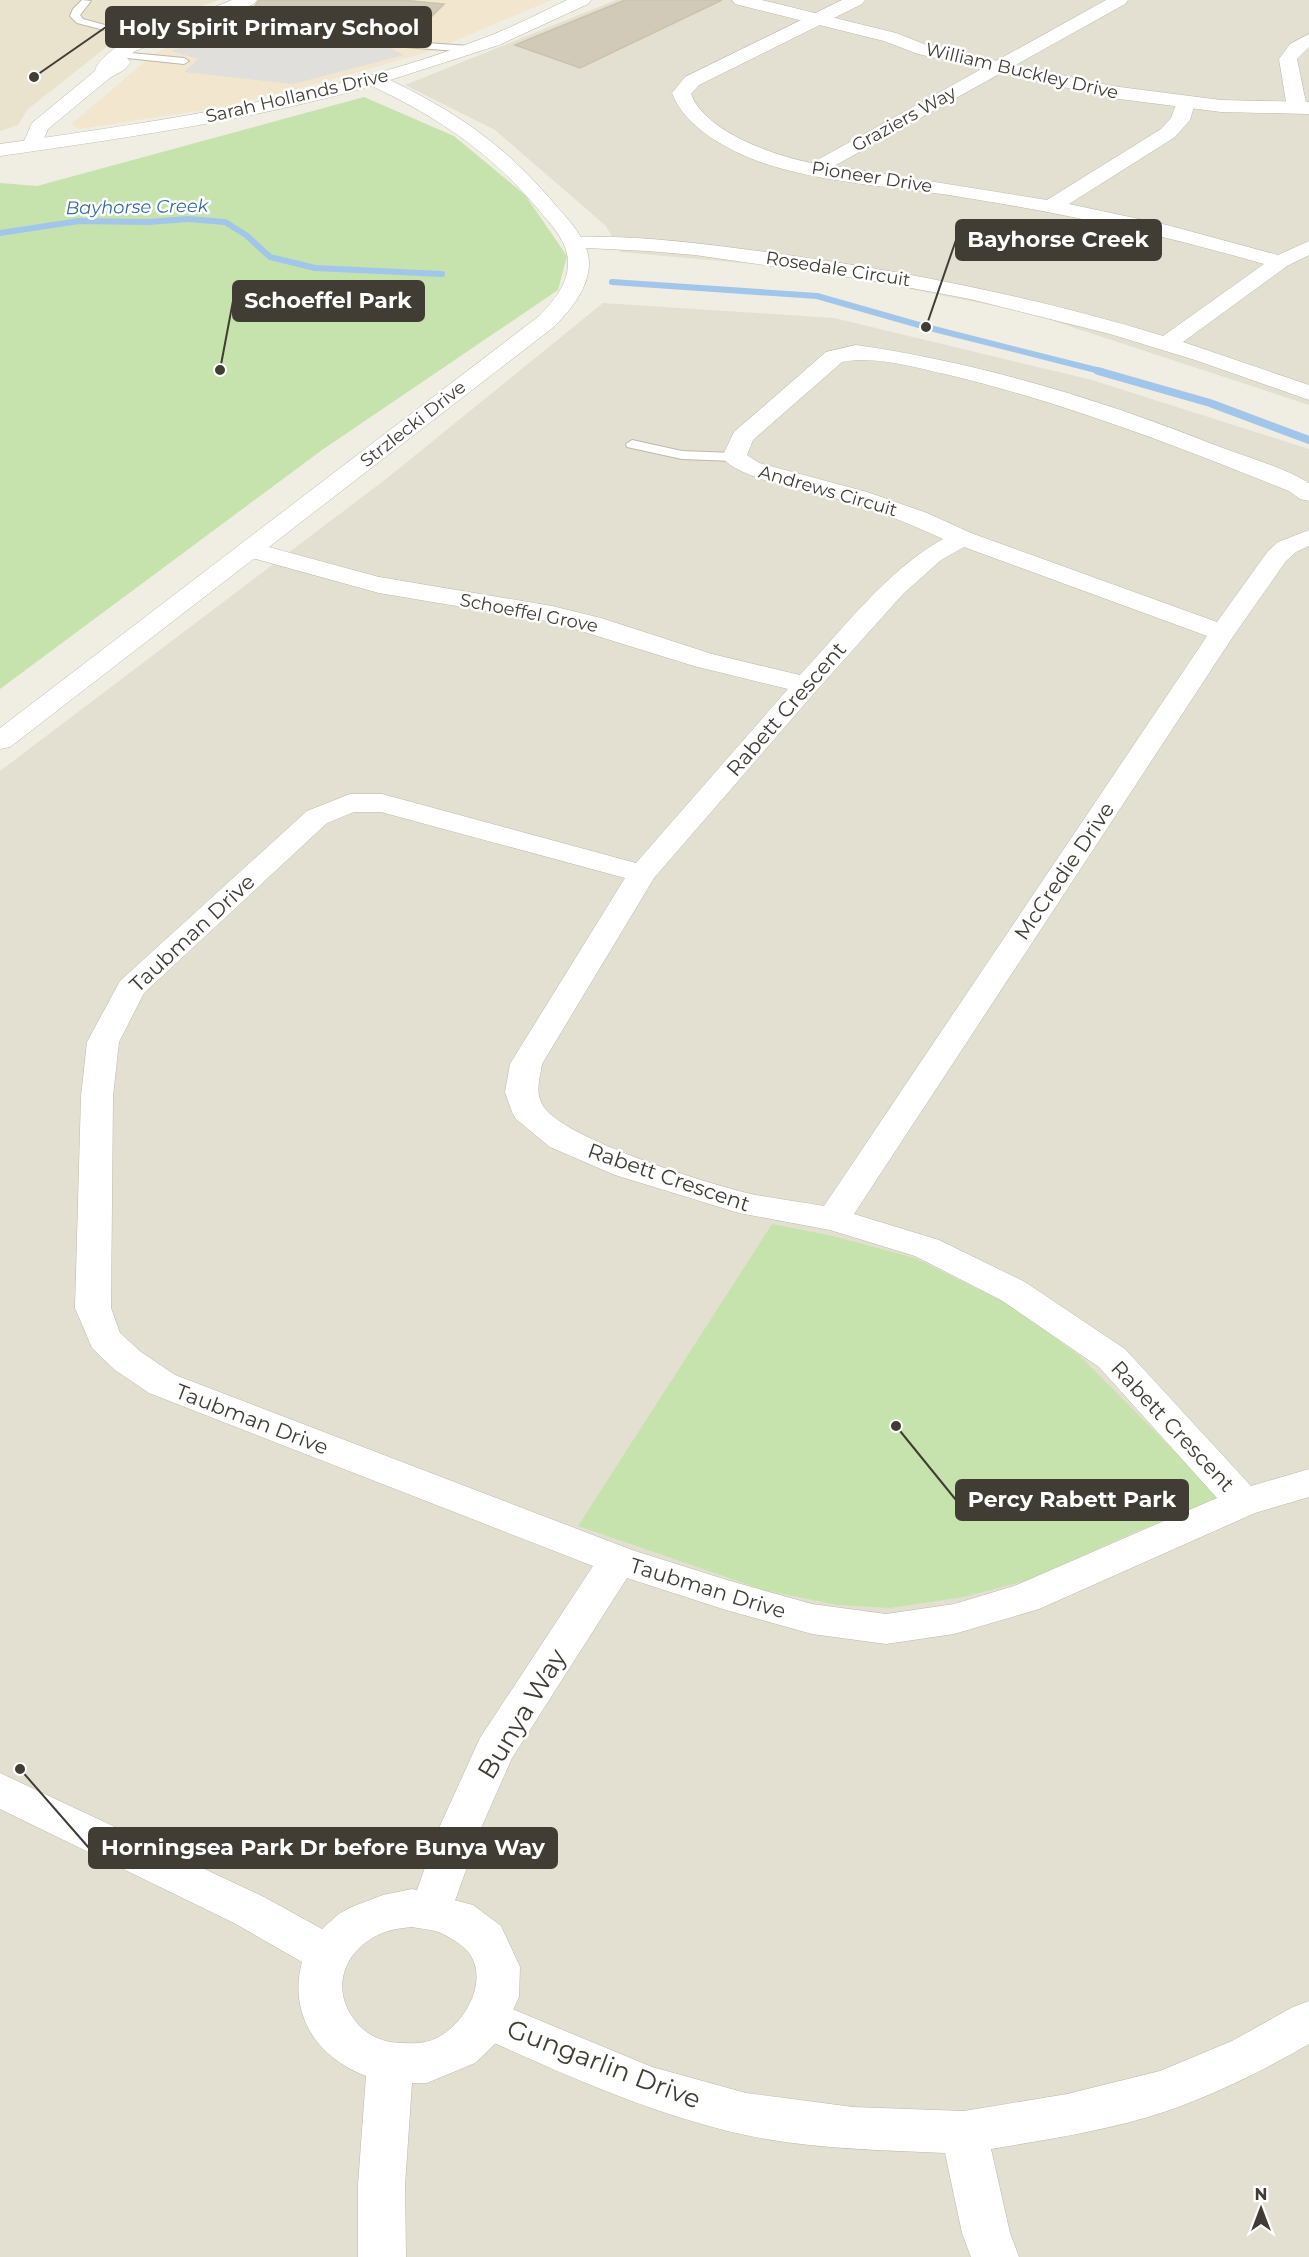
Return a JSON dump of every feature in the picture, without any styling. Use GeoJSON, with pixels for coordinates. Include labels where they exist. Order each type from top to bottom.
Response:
{"type":"FeatureCollection","features":[{"type":"Feature","properties":{"kind":"street"},"geometry":{"type":"LineString","coordinates":[[104,73],[104,68],[141,40],[151,39],[248,0]]}},
{"type":"Feature","properties":{"kind":"street","name":"Sarah Hollands Drive"},"geometry":{"type":"LineString","coordinates":[[0,150],[194,120],[325,93],[375,80],[470,49],[582,0]]}},
{"type":"Feature","properties":{"kind":"street","name":"William Buckley Drive"},"geometry":{"type":"LineString","coordinates":[[741,0],[890,37],[924,50],[1112,93],[1185,102],[1303,108]]}},
{"type":"Feature","properties":{"kind":"street","name":"Pioneer Drive"},"geometry":{"type":"LineString","coordinates":[[856,0],[700,76],[684,87],[681,93],[682,101],[687,108],[740,146],[769,158],[815,169],[1050,206],[1174,233],[1280,262]]}},
{"type":"Feature","properties":{"kind":"street","name":"Graziers Way"},"geometry":{"type":"LineString","coordinates":[[815,169],[996,66],[1119,0]]}},
{"type":"Feature","properties":{"kind":"street"},"geometry":{"type":"LineString","coordinates":[[32,146],[39,127],[104,73],[114,69],[151,39]]}},
{"type":"Feature","properties":{"kind":"street"},"geometry":{"type":"LineString","coordinates":[[1303,108],[1288,59],[1296,48],[1309,39]]}},
{"type":"Feature","properties":{"kind":"street"},"geometry":{"type":"LineString","coordinates":[[375,80],[446,116],[480,138],[508,161],[533,189],[574,243]]}},
{"type":"Feature","properties":{"kind":"street"},"geometry":{"type":"LineString","coordinates":[[1050,206],[1168,133],[1180,120],[1185,102]]}},
{"type":"Feature","properties":{"kind":"street","name":"Rosedale Circuit"},"geometry":{"type":"LineString","coordinates":[[574,243],[625,242],[667,245],[891,276],[1041,308],[1167,343],[1309,393]]}},
{"type":"Feature","properties":{"kind":"street","name":"Strzlecki Drive"},"geometry":{"type":"LineString","coordinates":[[0,741],[546,321],[558,310],[574,284],[578,255],[574,243]]}},
{"type":"Feature","properties":{"kind":"street"},"geometry":{"type":"LineString","coordinates":[[1167,343],[1280,262],[1309,247]]}},
{"type":"Feature","properties":{"kind":"street","name":"Andrews Circuit"},"geometry":{"type":"LineString","coordinates":[[1222,633],[962,538],[918,518],[858,497],[751,468],[734,457],[742,437],[834,357],[856,352],[912,360],[988,378],[1078,404],[1183,440],[1298,486],[1309,494]]}},
{"type":"Feature","properties":{"kind":"street","name":"McCredie Drive"},"geometry":{"type":"LineString","coordinates":[[833,1219],[1222,633],[1277,556],[1287,547],[1309,537]]}},
{"type":"Feature","properties":{"kind":"street","name":"Rabett Crescent"},"geometry":{"type":"LineString","coordinates":[[962,538],[918,566],[894,589],[806,685],[642,874],[526,1064],[521,1092],[528,1112],[562,1139],[627,1167],[751,1205],[833,1219],[938,1253],[1012,1291],[1112,1358],[1243,1502]]}},
{"type":"Feature","properties":{"kind":"street","name":"Schoeffel Grove"},"geometry":{"type":"LineString","coordinates":[[250,550],[379,585],[562,616],[703,660],[806,685]]}},
{"type":"Feature","properties":{"kind":"street","name":"Taubman Drive"},"geometry":{"type":"LineString","coordinates":[[642,874],[382,803],[350,803],[317,817],[131,988],[103,1042],[97,1096],[93,1308],[105,1339],[128,1361],[162,1384],[618,1560],[726,1595],[812,1619],[886,1629],[954,1619],[1025,1598],[1243,1502],[1309,1483]]}},
{"type":"Feature","properties":{"kind":"street","name":"Bunya Way"},"geometry":{"type":"LineString","coordinates":[[432,1910],[460,1828],[495,1750],[618,1560]]}},
{"type":"Feature","properties":{"kind":"street"},"geometry":{"type":"LineString","coordinates":[[0,1790],[249,1910],[329,1955]]}},
{"type":"Feature","properties":{"kind":"street"},"geometry":{"type":"LineString","coordinates":[[402,1910],[432,1910],[451,1915],[482,1936],[492,1950],[498,1967],[499,1984],[496,2002],[488,2019],[463,2045],[447,2055],[429,2061],[390,2063],[368,2058],[349,2047],[333,2032],[324,2014],[319,1995],[321,1975],[329,1955],[340,1940],[355,1927],[373,1917],[402,1910]]}},
{"type":"Feature","properties":{"kind":"street","name":"Gungarlin Drive"},"geometry":{"type":"LineString","coordinates":[[488,2019],[568,2055],[649,2087],[746,2114],[853,2128],[964,2132],[1067,2115],[1165,2091],[1248,2055],[1309,2021]]}},
{"type":"Feature","properties":{"kind":"street"},"geometry":{"type":"LineString","coordinates":[[382,2257],[379,2222],[388,2119],[390,2063]]}},
{"type":"Feature","properties":{"kind":"street"},"geometry":{"type":"LineString","coordinates":[[964,2132],[986,2233],[995,2257]]}},
{"type":"Feature","properties":{"kind":"lane"},"geometry":{"type":"LineString","coordinates":[[73,0],[89,1]]}},
{"type":"Feature","properties":{"kind":"lane"},"geometry":{"type":"LineString","coordinates":[[89,1],[76,11],[75,16],[80,21],[151,39]]}},
{"type":"Feature","properties":{"kind":"lane"},"geometry":{"type":"LineString","coordinates":[[396,44],[470,49]]}},
{"type":"Feature","properties":{"kind":"lane"},"geometry":{"type":"LineString","coordinates":[[131,56],[184,61]]}},
{"type":"Feature","properties":{"kind":"lane"},"geometry":{"type":"LineString","coordinates":[[632,444],[682,455],[734,457]]}},
{"type":"Feature","properties":{"kind":"shaded area"},"geometry":{"type":"Polygon","coordinates":[[[0,0],[219,0],[132,30],[109,45],[28,109],[18,125],[0,131],[0,0]]]}},
{"type":"Feature","properties":{"kind":"shaded area"},"geometry":{"type":"Polygon","coordinates":[[[281,0],[551,0],[431,51],[308,86],[223,107],[79,129],[71,124],[154,54],[180,41],[252,15],[281,0]]]}},
{"type":"Feature","properties":{"kind":"shaded area"},"geometry":{"type":"Polygon","coordinates":[[[616,0],[1309,0],[1309,405],[1026,312],[808,269],[620,252],[606,226],[495,130],[405,85],[616,0]]]}},
{"type":"Feature","properties":{"kind":"shaded area"},"geometry":{"type":"Polygon","coordinates":[[[247,23],[315,30],[321,25],[392,33],[389,38],[393,50],[404,55],[293,84],[184,72],[198,59],[171,51],[247,23]]]}},
{"type":"Feature","properties":{"kind":"shaded area"},"geometry":{"type":"Polygon","coordinates":[[[603,303],[834,318],[1092,380],[1309,449],[1309,2257],[0,2257],[0,771],[386,479],[603,303]]]}},
{"type":"Feature","properties":{"kind":"green space"},"geometry":{"type":"Polygon","coordinates":[[[364,97],[454,136],[525,195],[567,256],[558,290],[322,450],[0,689],[0,183],[37,186],[364,97]]]}},
{"type":"Feature","properties":{"kind":"green space"},"geometry":{"type":"Polygon","coordinates":[[[772,1224],[833,1236],[915,1258],[1008,1304],[1080,1356],[1220,1497],[1025,1581],[964,1597],[890,1608],[837,1605],[764,1590],[578,1526],[772,1224]]]}},
{"type":"Feature","properties":{"kind":"building"},"geometry":{"type":"Polygon","coordinates":[[[259,0],[402,0],[444,4],[413,35],[244,19],[244,10],[255,6],[259,0]]]}},
{"type":"Feature","properties":{"kind":"building"},"geometry":{"type":"Polygon","coordinates":[[[625,0],[722,0],[580,68],[515,45],[625,0]]]}},
{"type":"Feature","properties":{"kind":"waterway","name":"Bayhorse Creek"},"geometry":{"type":"LineString","coordinates":[[0,233],[79,221],[148,222],[188,219],[225,222],[246,235],[270,257],[315,268],[442,274]]}},
{"type":"Feature","properties":{"kind":"waterway","name":"Bayhorse Creek"},"geometry":{"type":"LineString","coordinates":[[612,282],[817,296],[926,327],[1104,372]]}},
{"type":"Feature","properties":{"kind":"waterway","name":"Bayhorse Creek"},"geometry":{"type":"LineString","coordinates":[[1098,371],[1210,403],[1309,440]]}},
{"type":"Feature","properties":{"kind":"place","name":"Holy Spirit Primary School"},"geometry":{"type":"Point","coordinates":[34,77]}},
{"type":"Feature","properties":{"kind":"place","name":"Bayhorse Creek"},"geometry":{"type":"Point","coordinates":[926,327]}},
{"type":"Feature","properties":{"kind":"place","name":"Schoeffel Park"},"geometry":{"type":"Point","coordinates":[220,370]}},
{"type":"Feature","properties":{"kind":"place","name":"Percy Rabett Park"},"geometry":{"type":"Point","coordinates":[896,1426]}},
{"type":"Feature","properties":{"kind":"place","name":"Horningsea Park Dr before Bunya Way"},"geometry":{"type":"Point","coordinates":[20,1769]}}]}
